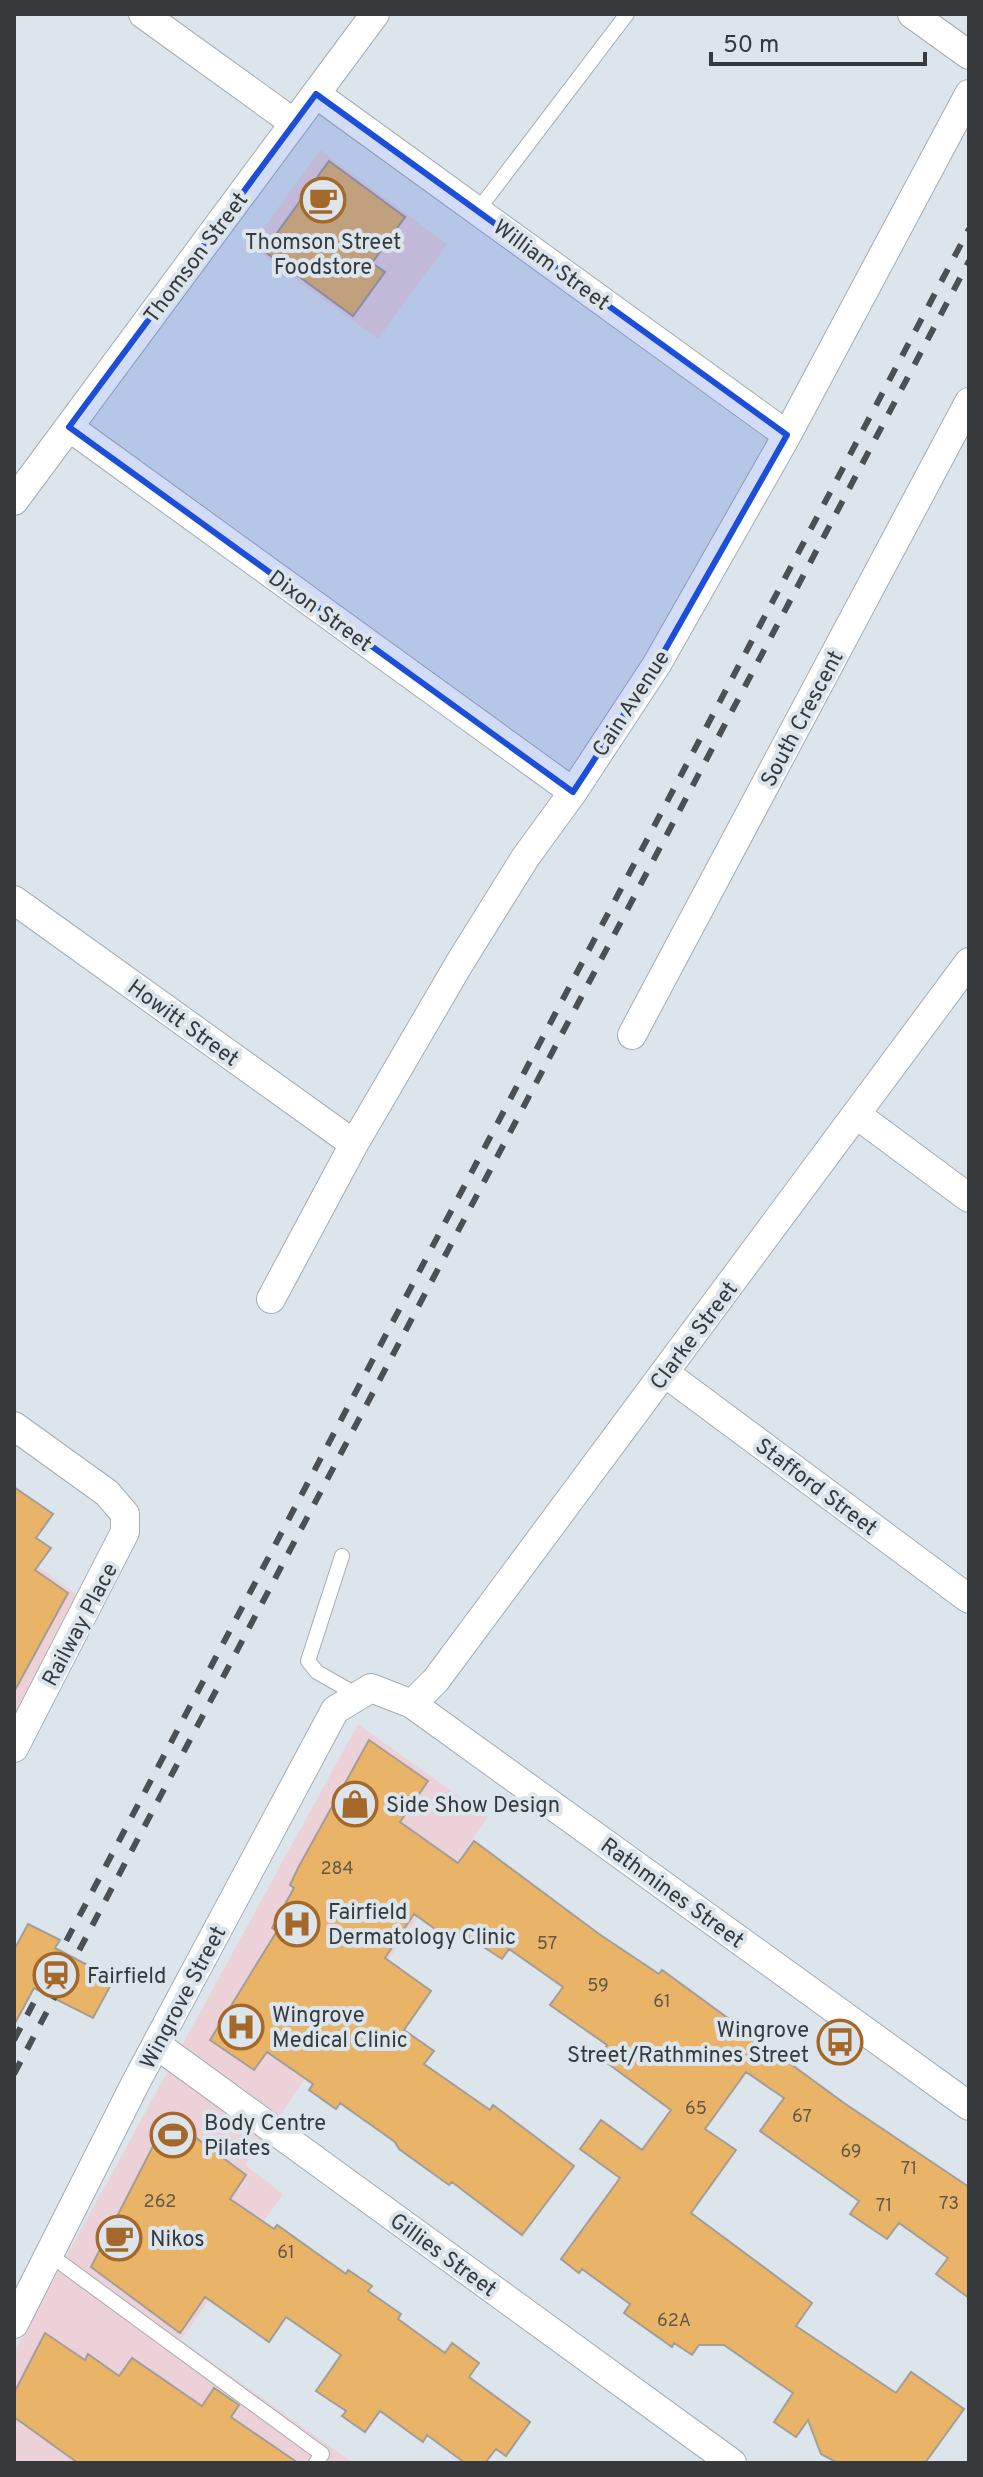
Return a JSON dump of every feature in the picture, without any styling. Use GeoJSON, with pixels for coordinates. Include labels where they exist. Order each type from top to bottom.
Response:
{"type":"FeatureCollection","features":[{"type":"Feature","properties":{"kind":"street"},"geometry":{"type":"LineString","coordinates":[[143,14],[294,123]]}},
{"type":"Feature","properties":{"kind":"street","name":"Thomson Street"},"geometry":{"type":"LineString","coordinates":[[14,501],[375,14]]}},
{"type":"Feature","properties":{"kind":"street"},"geometry":{"type":"LineString","coordinates":[[912,14],[969,55]]}},
{"type":"Feature","properties":{"kind":"street","name":"William Street"},"geometry":{"type":"LineString","coordinates":[[316,94],[787,435]]}},
{"type":"Feature","properties":{"kind":"street","name":"Cain Avenue"},"geometry":{"type":"LineString","coordinates":[[271,1299],[354,1144],[508,884],[657,664],[787,435],[969,94]]}},
{"type":"Feature","properties":{"kind":"street","name":"South Crescent"},"geometry":{"type":"LineString","coordinates":[[632,1035],[969,402]]}},
{"type":"Feature","properties":{"kind":"street","name":"Dixon Street"},"geometry":{"type":"LineString","coordinates":[[69,427],[573,792]]}},
{"type":"Feature","properties":{"kind":"street","name":"Howitt Street"},"geometry":{"type":"LineString","coordinates":[[14,900],[354,1144]]}},
{"type":"Feature","properties":{"kind":"street","name":"Clarke Street"},"geometry":{"type":"LineString","coordinates":[[412,1704],[436,1680],[969,962]]}},
{"type":"Feature","properties":{"kind":"street"},"geometry":{"type":"LineString","coordinates":[[857,1115],[969,1198]]}},
{"type":"Feature","properties":{"kind":"street","name":"Stafford Street"},"geometry":{"type":"LineString","coordinates":[[665,1373],[969,1599]]}},
{"type":"Feature","properties":{"kind":"street","name":"Railway Place"},"geometry":{"type":"LineString","coordinates":[[14,1426],[107,1493],[125,1514],[122,1542],[14,1748]]}},
{"type":"Feature","properties":{"kind":"street","name":"Rathmines Street"},"geometry":{"type":"LineString","coordinates":[[365,1692],[412,1704],[969,2106]]}},
{"type":"Feature","properties":{"kind":"street","name":"Wingrove Street"},"geometry":{"type":"LineString","coordinates":[[14,2324],[157,2045],[335,1710],[365,1692]]}},
{"type":"Feature","properties":{"kind":"street","name":"Gillies Street"},"geometry":{"type":"LineString","coordinates":[[157,2045],[732,2463]]}},
{"type":"Feature","properties":{"kind":"lane"},"geometry":{"type":"LineString","coordinates":[[478,210],[627,14]]}},
{"type":"Feature","properties":{"kind":"lane"},"geometry":{"type":"LineString","coordinates":[[342,1556],[308,1661],[317,1672],[365,1692]]}},
{"type":"Feature","properties":{"kind":"lane"},"geometry":{"type":"LineString","coordinates":[[50,2255],[322,2454],[316,2463]]}},
{"type":"Feature","properties":{"kind":"highlighted area"},"geometry":{"type":"Polygon","coordinates":[[[316,94],[787,435],[657,664],[573,792],[69,427],[316,94]]]}},
{"type":"Feature","properties":{"kind":"shaded area"},"geometry":{"type":"Polygon","coordinates":[[[320,150],[447,244],[378,339],[251,246],[320,150]]]}},
{"type":"Feature","properties":{"kind":"shaded area"},"geometry":{"type":"Polygon","coordinates":[[[14,1549],[79,1596],[14,1719],[14,1549]]]}},
{"type":"Feature","properties":{"kind":"shaded area"},"geometry":{"type":"Polygon","coordinates":[[[358,1724],[488,1817],[245,2165],[283,2194],[181,2340],[353,2463],[14,2463],[14,2352],[358,1724]]]}},
{"type":"Feature","properties":{"kind":"building"},"geometry":{"type":"Polygon","coordinates":[[[329,161],[405,217],[372,263],[385,272],[353,316],[264,251],[329,161]]]}},
{"type":"Feature","properties":{"kind":"building"},"geometry":{"type":"Polygon","coordinates":[[[14,1487],[53,1514],[36,1538],[51,1548],[35,1570],[68,1593],[14,1692],[14,1487]]]}},
{"type":"Feature","properties":{"kind":"building"},"geometry":{"type":"Polygon","coordinates":[[[369,1740],[428,1781],[400,1822],[458,1863],[474,1841],[599,1934],[659,1974],[662,1970],[844,2103],[969,2187],[969,2298],[936,2274],[948,2258],[899,2223],[887,2239],[850,2214],[859,2201],[760,2131],[784,2098],[746,2072],[705,2129],[736,2150],[691,2213],[812,2303],[796,2326],[896,2393],[911,2372],[964,2409],[925,2463],[838,2463],[821,2454],[808,2420],[796,2437],[774,2422],[793,2393],[724,2345],[699,2345],[692,2355],[674,2343],[672,2347],[624,2313],[630,2304],[582,2269],[579,2273],[561,2259],[620,2178],[580,2149],[601,2120],[642,2150],[671,2110],[599,2057],[607,2045],[550,2005],[563,1987],[509,1949],[502,1959],[459,1931],[452,1941],[414,1914],[385,1958],[431,1991],[404,2030],[434,2051],[424,2064],[490,2110],[493,2105],[574,2166],[522,2235],[452,2182],[449,2185],[399,2149],[395,2142],[340,2103],[336,2109],[309,2090],[313,2084],[267,2052],[254,2070],[210,2040],[277,1931],[272,1928],[294,1888],[290,1885],[298,1868],[369,1740]]]}},
{"type":"Feature","properties":{"kind":"building"},"geometry":{"type":"Polygon","coordinates":[[[28,1924],[60,1940],[55,1948],[114,1979],[93,2018],[34,1988],[14,2025],[14,1950],[28,1924]]]}},
{"type":"Feature","properties":{"kind":"building"},"geometry":{"type":"Polygon","coordinates":[[[168,2117],[246,2175],[230,2199],[274,2229],[277,2225],[346,2274],[348,2270],[372,2286],[368,2291],[401,2314],[398,2319],[445,2353],[452,2343],[479,2363],[469,2377],[530,2422],[506,2456],[496,2449],[485,2463],[465,2463],[427,2435],[423,2442],[380,2411],[365,2432],[342,2416],[346,2411],[316,2391],[341,2355],[286,2317],[269,2342],[205,2297],[180,2333],[91,2267],[168,2117]]]}},
{"type":"Feature","properties":{"kind":"building"},"geometry":{"type":"Polygon","coordinates":[[[45,2333],[85,2360],[88,2354],[119,2376],[132,2358],[202,2406],[214,2388],[239,2405],[231,2417],[298,2463],[78,2463],[14,2417],[14,2393],[45,2333]]]}},
{"type":"Feature","properties":{"kind":"railway"},"geometry":{"type":"LineString","coordinates":[[14,2040],[969,229]]}},
{"type":"Feature","properties":{"kind":"railway"},"geometry":{"type":"LineString","coordinates":[[14,2074],[969,261]]}},
{"type":"Feature","properties":{"kind":"place","name":"Thomson Street Foodstore"},"geometry":{"type":"Point","coordinates":[323,200]}},
{"type":"Feature","properties":{"kind":"place","name":"Side Show Design"},"geometry":{"type":"Point","coordinates":[355,1804]}},
{"type":"Feature","properties":{"kind":"place","name":"Fairfield Dermatology Clinic"},"geometry":{"type":"Point","coordinates":[297,1924]}},
{"type":"Feature","properties":{"kind":"place","name":"Fairfield"},"geometry":{"type":"Point","coordinates":[56,1975]}},
{"type":"Feature","properties":{"kind":"place","name":"Wingrove Medical Clinic"},"geometry":{"type":"Point","coordinates":[241,2027]}},
{"type":"Feature","properties":{"kind":"place","name":"Wingrove Street/Rathmines Street"},"geometry":{"type":"Point","coordinates":[840,2042]}},
{"type":"Feature","properties":{"kind":"place","name":"Body Centre Pilates"},"geometry":{"type":"Point","coordinates":[173,2135]}},
{"type":"Feature","properties":{"kind":"place","name":"Nikos"},"geometry":{"type":"Point","coordinates":[119,2238]}}]}
